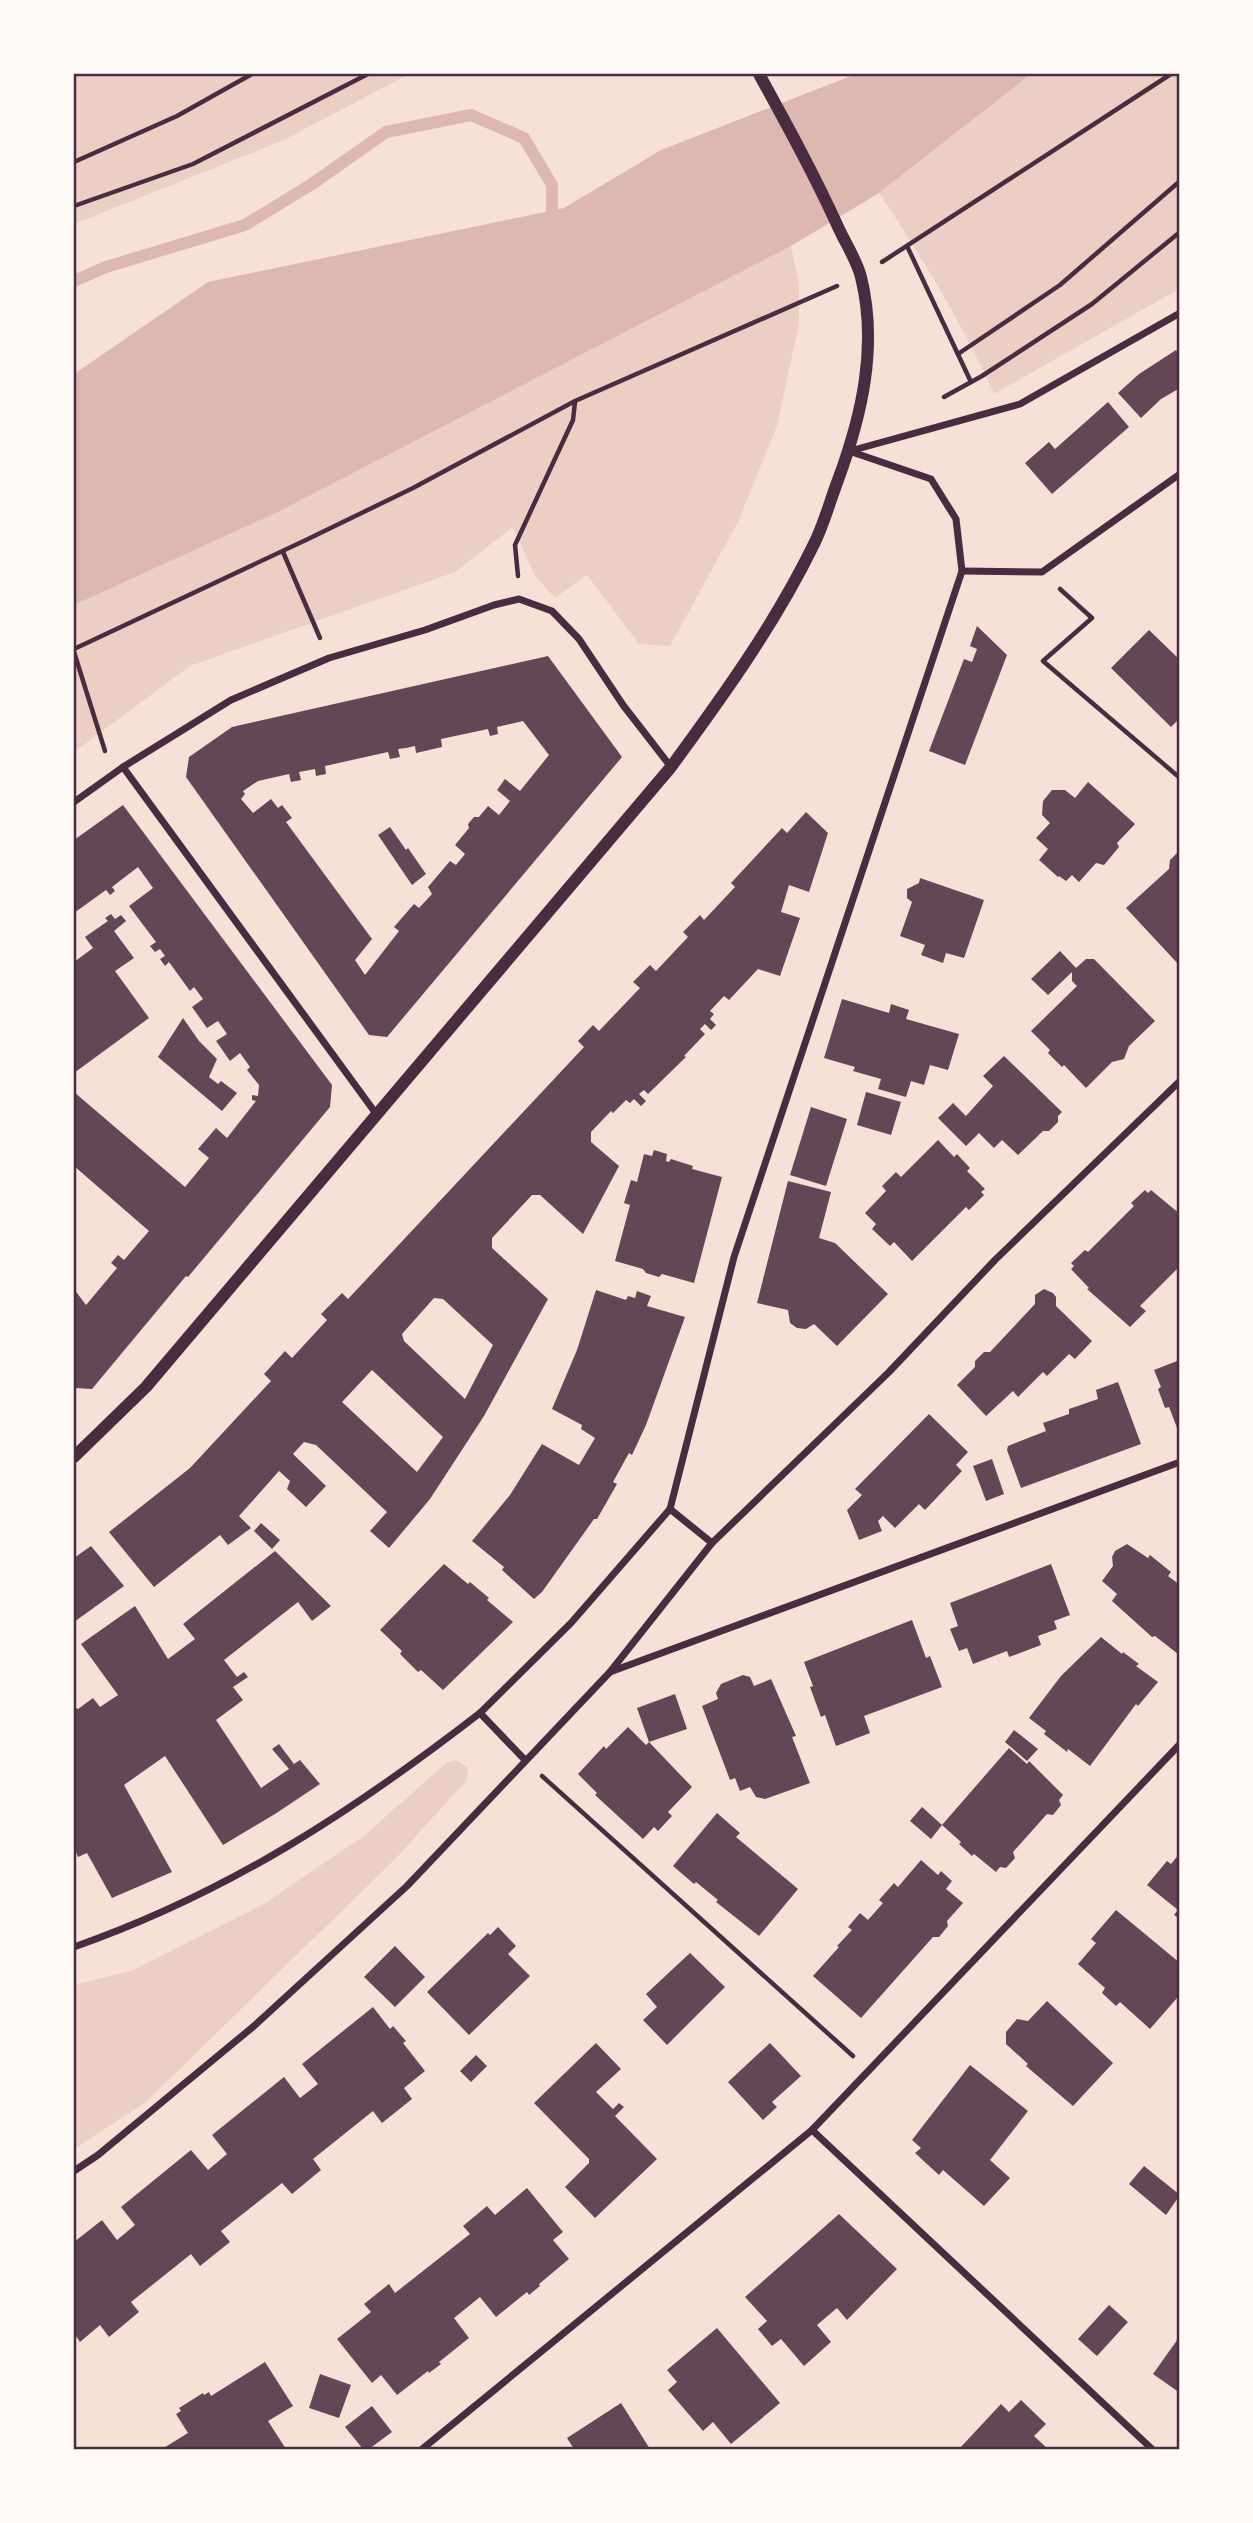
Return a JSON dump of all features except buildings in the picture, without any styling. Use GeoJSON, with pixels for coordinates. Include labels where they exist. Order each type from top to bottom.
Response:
{"type":"FeatureCollection","features":[{"type":"Feature","properties":{"kind":"street"},"geometry":{"type":"LineString","coordinates":[[74,1440],[78,1454],[146,1387],[671,767],[723,697],[785,600],[815,542],[849,451],[860,409],[869,353],[868,321],[861,275],[820,187],[759,74]]}},
{"type":"Feature","properties":{"kind":"street"},"geometry":{"type":"LineString","coordinates":[[849,451],[1020,404],[1180,313]]}},
{"type":"Feature","properties":{"kind":"street"},"geometry":{"type":"LineString","coordinates":[[74,1947],[126,1928],[236,1877],[391,1781],[480,1713],[571,1623],[670,1509],[734,1258],[962,571],[956,519],[932,479],[849,451]]}},
{"type":"Feature","properties":{"kind":"street"},"geometry":{"type":"LineString","coordinates":[[962,571],[1042,572],[1180,474]]}},
{"type":"Feature","properties":{"kind":"street"},"geometry":{"type":"LineString","coordinates":[[74,802],[112,774],[231,700],[329,658],[519,599],[552,611],[579,639],[623,705],[671,767]]}},
{"type":"Feature","properties":{"kind":"street"},"geometry":{"type":"LineString","coordinates":[[123,767],[377,1116]]}},
{"type":"Feature","properties":{"kind":"street"},"geometry":{"type":"LineString","coordinates":[[74,2171],[98,2155],[254,2026],[407,1886],[610,1672],[712,1543],[889,1373],[995,1260],[1180,1081]]}},
{"type":"Feature","properties":{"kind":"street"},"geometry":{"type":"LineString","coordinates":[[610,1672],[1180,1462]]}},
{"type":"Feature","properties":{"kind":"street"},"geometry":{"type":"LineString","coordinates":[[670,1509],[712,1543]]}},
{"type":"Feature","properties":{"kind":"street"},"geometry":{"type":"LineString","coordinates":[[480,1713],[525,1760]]}},
{"type":"Feature","properties":{"kind":"street"},"geometry":{"type":"LineString","coordinates":[[421,2449],[812,2130],[1180,1744]]}},
{"type":"Feature","properties":{"kind":"street"},"geometry":{"type":"LineString","coordinates":[[812,2130],[1153,2449]]}},
{"type":"Feature","properties":{"kind":"path"},"geometry":{"type":"LineString","coordinates":[[74,162],[177,116],[252,74]]}},
{"type":"Feature","properties":{"kind":"path"},"geometry":{"type":"LineString","coordinates":[[74,206],[193,164],[368,74]]}},
{"type":"Feature","properties":{"kind":"path"},"geometry":{"type":"LineString","coordinates":[[112,774],[74,650],[413,488],[575,401],[861,275],[1171,74]]}},
{"type":"Feature","properties":{"kind":"path"},"geometry":{"type":"LineString","coordinates":[[958,354],[1060,285],[1180,181]]}},
{"type":"Feature","properties":{"kind":"path"},"geometry":{"type":"LineString","coordinates":[[938,401],[1092,304],[1180,232]]}},
{"type":"Feature","properties":{"kind":"path"},"geometry":{"type":"LineString","coordinates":[[907,246],[971,382]]}},
{"type":"Feature","properties":{"kind":"path"},"geometry":{"type":"LineString","coordinates":[[519,599],[515,545],[573,420],[575,401]]}},
{"type":"Feature","properties":{"kind":"path"},"geometry":{"type":"LineString","coordinates":[[282,552],[329,658]]}},
{"type":"Feature","properties":{"kind":"path"},"geometry":{"type":"LineString","coordinates":[[1042,572],[1092,618],[1042,661],[1180,778]]}},
{"type":"Feature","properties":{"kind":"path"},"geometry":{"type":"LineString","coordinates":[[525,1760],[869,2070]]}},
{"type":"Feature","properties":{"kind":"shaded area"},"geometry":{"type":"Polygon","coordinates":[[[74,74],[409,74],[284,140],[74,224],[74,74]]]}},
{"type":"Feature","properties":{"kind":"shaded area"},"geometry":{"type":"Polygon","coordinates":[[[856,74],[1031,74],[879,193],[791,246],[276,513],[74,605],[74,374],[208,282],[564,208],[661,150],[856,74]]]}},
{"type":"Feature","properties":{"kind":"shaded area"},"geometry":{"type":"Polygon","coordinates":[[[1031,74],[1179,74],[1179,289],[994,394],[941,291],[879,193],[1031,74]]]}},
{"type":"Feature","properties":{"kind":"shaded area"},"geometry":{"type":"Polygon","coordinates":[[[791,246],[799,284],[799,324],[777,426],[738,522],[670,646],[639,644],[587,575],[555,598],[535,576],[513,527],[455,572],[190,666],[74,752],[74,605],[276,513],[791,246]]]}},
{"type":"Feature","properties":{"kind":"shaded area"},"geometry":{"type":"Polygon","coordinates":[[[456,1760],[468,1768],[466,1781],[397,1857],[146,2102],[74,2149],[74,1985],[131,1971],[264,1904],[365,1835],[446,1763],[456,1760]]]}},
{"type":"Feature","properties":{"kind":"waterway"},"geometry":{"type":"LineString","coordinates":[[74,281],[106,267],[245,225],[312,184],[386,132],[471,115],[524,138],[552,185],[552,226]]}}]}
